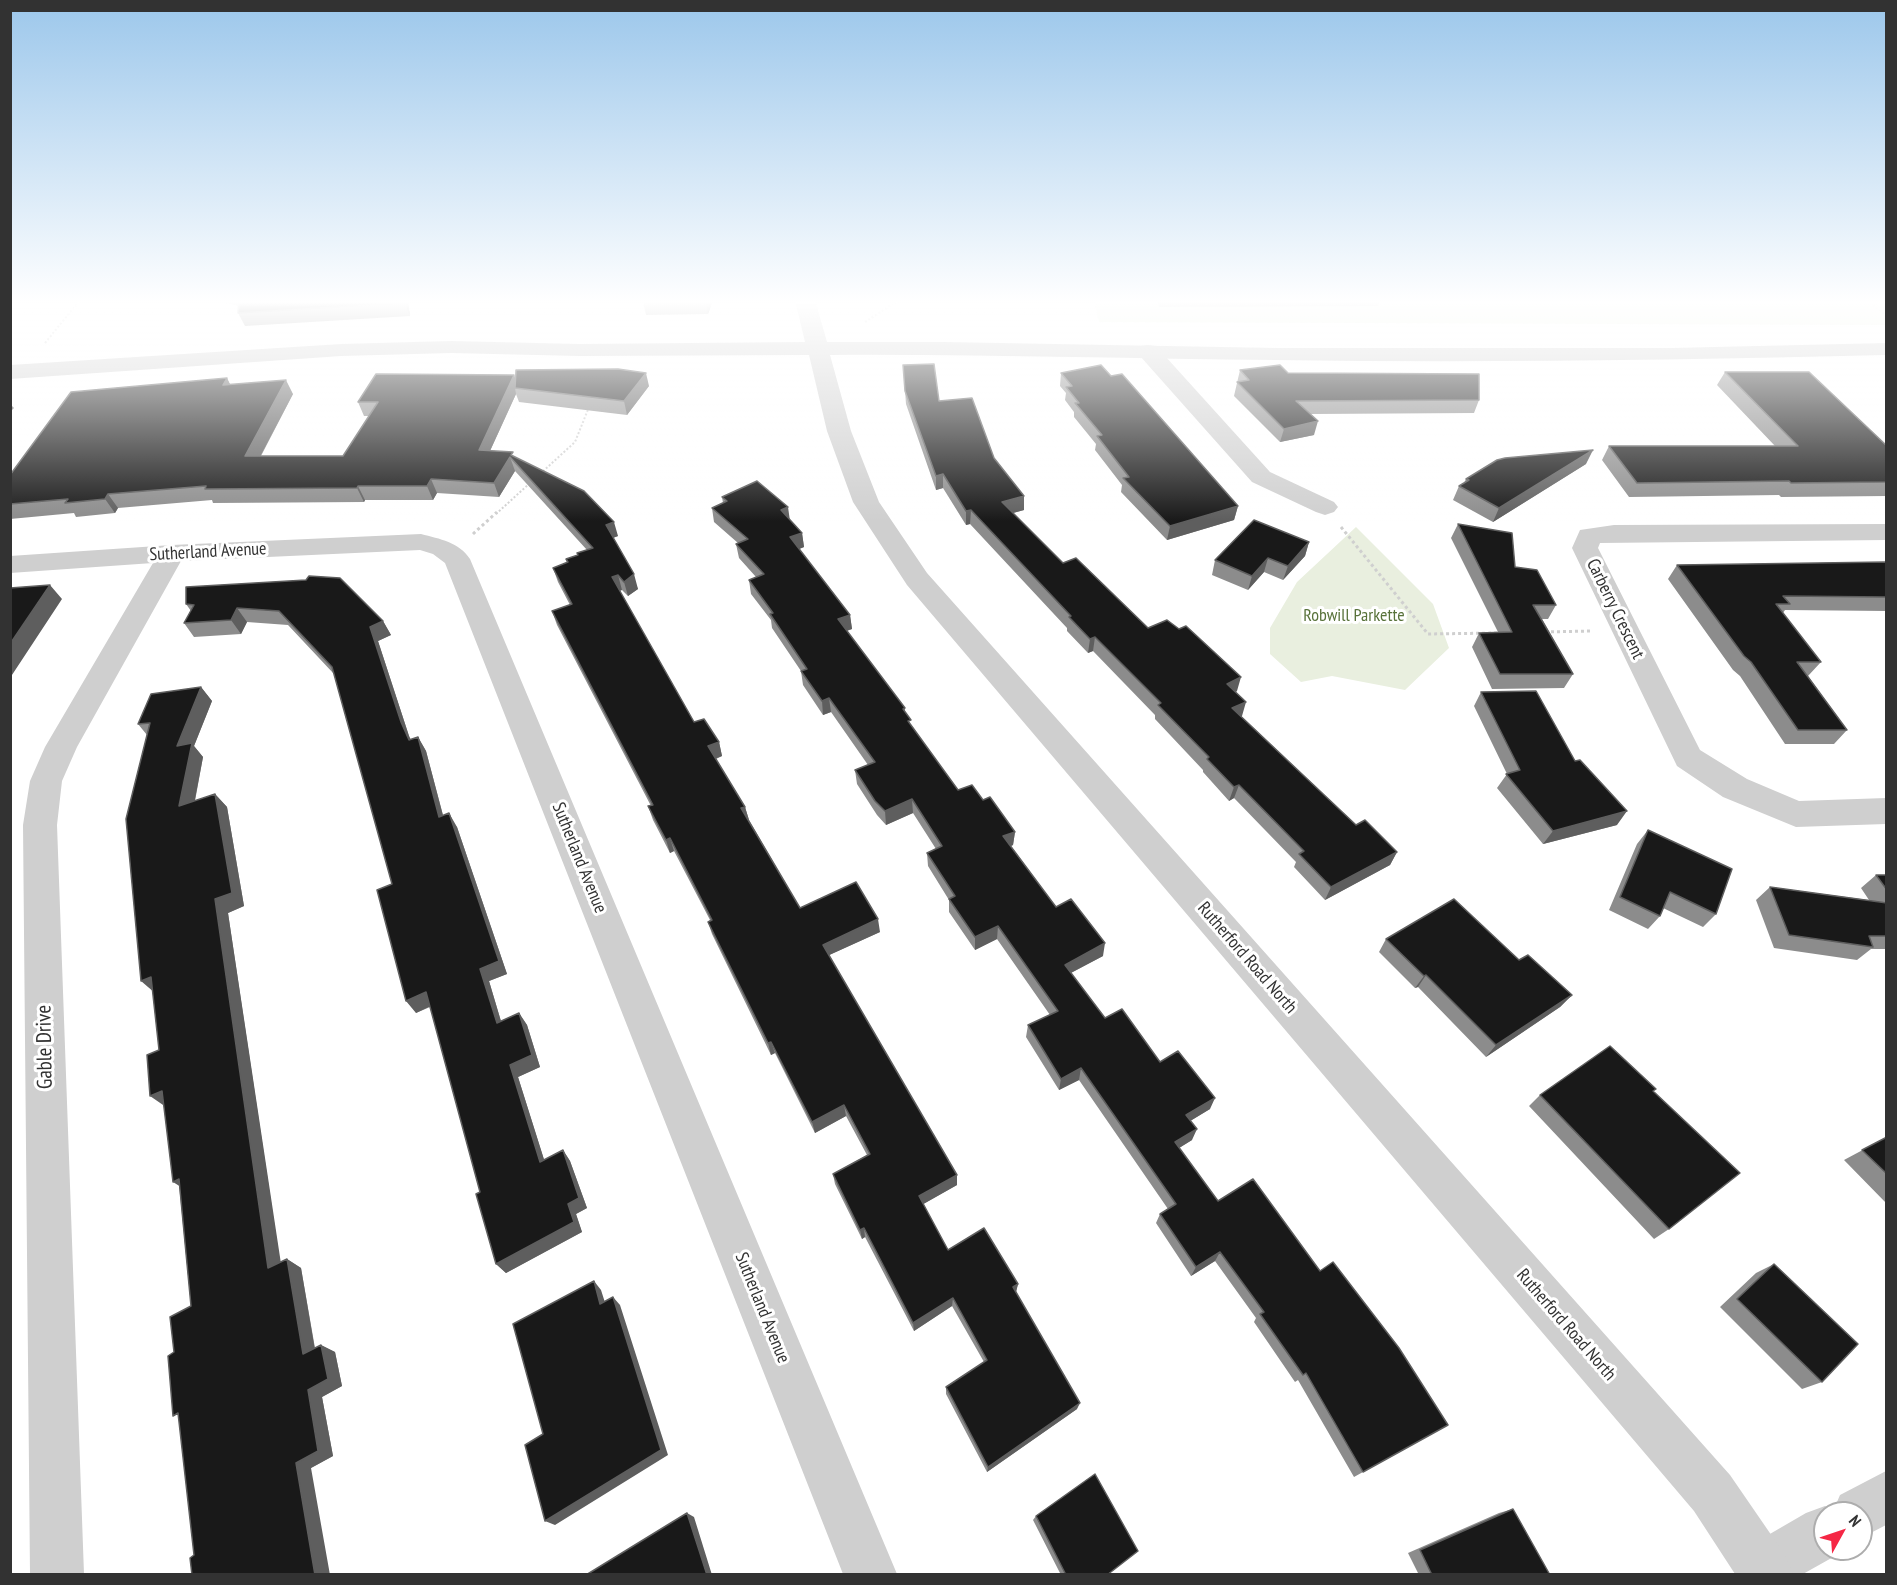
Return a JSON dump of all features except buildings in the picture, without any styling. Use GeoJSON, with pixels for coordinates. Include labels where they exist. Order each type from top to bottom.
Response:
{"type":"FeatureCollection","features":[{"type":"Feature","properties":{"kind":"street","name":"Rutherford Road North"},"geometry":{"type":"LineString","coordinates":[[824,374],[839,431],[866,502],[918,579],[1712,1493],[1764,1571]]}},
{"type":"Feature","properties":{"kind":"street"},"geometry":{"type":"LineString","coordinates":[[1169,374],[1261,477],[1325,507]]}},
{"type":"Feature","properties":{"kind":"street","name":"Carberry Crescent"},"geometry":{"type":"LineString","coordinates":[[1887,532],[1614,533],[1589,536],[1585,548],[1688,758],[1736,788],[1796,814],[1887,811]]}},
{"type":"Feature","properties":{"kind":"street","name":"Sutherland Avenue"},"geometry":{"type":"LineString","coordinates":[[10,565],[172,553],[421,542],[442,548],[457,559],[870,1575]]}},
{"type":"Feature","properties":{"kind":"street","name":"Gable Drive"},"geometry":{"type":"LineString","coordinates":[[57,1575],[40,825],[46,782],[61,747],[172,553]]}},
{"type":"Feature","properties":{"kind":"street"},"geometry":{"type":"LineString","coordinates":[[1873,1505],[1887,1497]]}},
{"type":"Feature","properties":{"kind":"street"},"geometry":{"type":"LineString","coordinates":[[1764,1571],[1813,1540]]}},
{"type":"Feature","properties":{"kind":"path"},"geometry":{"type":"LineString","coordinates":[[450,554],[575,442],[601,374]]}},
{"type":"Feature","properties":{"kind":"path"},"geometry":{"type":"LineString","coordinates":[[1325,507],[1428,634],[1509,632]]}},
{"type":"Feature","properties":{"kind":"path"},"geometry":{"type":"LineString","coordinates":[[1544,632],[1625,631]]}},
{"type":"Feature","properties":{"kind":"green space","name":"Robwill Parkette"},"geometry":{"type":"Polygon","coordinates":[[[1356,527],[1433,604],[1449,648],[1405,690],[1332,676],[1301,682],[1270,654],[1270,628],[1297,582],[1356,527]]]}}]}
